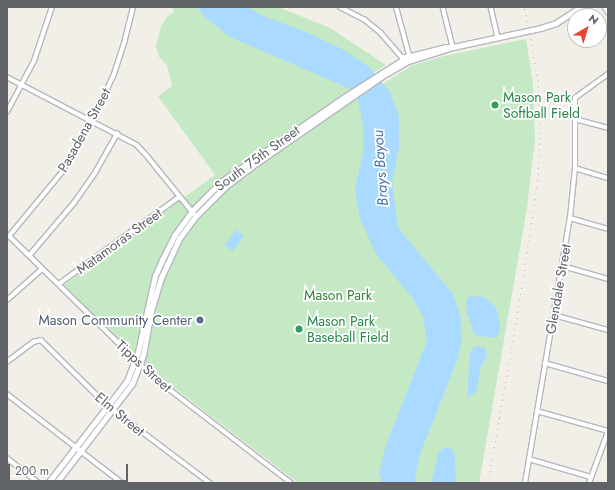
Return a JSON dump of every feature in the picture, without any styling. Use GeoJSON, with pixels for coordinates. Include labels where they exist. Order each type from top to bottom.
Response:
{"type":"FeatureCollection","features":[{"type":"Feature","properties":{"kind":"main road","name":"South 75th Street"},"geometry":{"type":"LineString","coordinates":[[386,72],[408,61],[453,47],[541,28],[556,23],[581,7]]}},
{"type":"Feature","properties":{"kind":"main road","name":"South 75th Street"},"geometry":{"type":"LineString","coordinates":[[48,483],[127,381],[135,360],[155,276],[174,236],[192,211],[222,181],[408,57],[446,47],[453,47]]}},
{"type":"Feature","properties":{"kind":"main road","name":"South 75th Street"},"geometry":{"type":"LineString","coordinates":[[56,483],[132,384],[140,365],[151,311],[161,278],[179,240],[196,216],[226,186],[344,100]]}},
{"type":"Feature","properties":{"kind":"main road"},"geometry":{"type":"LineString","coordinates":[[155,276],[161,278]]}},
{"type":"Feature","properties":{"kind":"street"},"geometry":{"type":"LineString","coordinates":[[7,112],[34,62],[52,7]]}},
{"type":"Feature","properties":{"kind":"street","name":"Pasadena Street"},"geometry":{"type":"LineString","coordinates":[[8,237],[58,178],[92,121],[113,76],[125,40],[133,7]]}},
{"type":"Feature","properties":{"kind":"street"},"geometry":{"type":"LineString","coordinates":[[340,7],[364,19],[380,33],[402,57],[408,57],[409,54],[396,7]]}},
{"type":"Feature","properties":{"kind":"street"},"geometry":{"type":"LineString","coordinates":[[443,7],[453,47]]}},
{"type":"Feature","properties":{"kind":"street"},"geometry":{"type":"LineString","coordinates":[[491,7],[498,38]]}},
{"type":"Feature","properties":{"kind":"street"},"geometry":{"type":"LineString","coordinates":[[605,7],[608,12]]}},
{"type":"Feature","properties":{"kind":"street","name":"Glendale Street"},"geometry":{"type":"LineString","coordinates":[[525,483],[570,218],[575,168],[575,98],[607,76]]}},
{"type":"Feature","properties":{"kind":"street"},"geometry":{"type":"LineString","coordinates":[[7,77],[117,134],[141,149],[196,216]]}},
{"type":"Feature","properties":{"kind":"street"},"geometry":{"type":"LineString","coordinates":[[575,118],[608,128]]}},
{"type":"Feature","properties":{"kind":"street"},"geometry":{"type":"LineString","coordinates":[[29,256],[78,198],[96,171],[117,134]]}},
{"type":"Feature","properties":{"kind":"street"},"geometry":{"type":"LineString","coordinates":[[575,168],[608,178]]}},
{"type":"Feature","properties":{"kind":"street","name":"Matamoras Street"},"geometry":{"type":"LineString","coordinates":[[59,284],[179,197]]}},
{"type":"Feature","properties":{"kind":"street"},"geometry":{"type":"LineString","coordinates":[[570,218],[608,229]]}},
{"type":"Feature","properties":{"kind":"street","name":"Tipps Street"},"geometry":{"type":"LineString","coordinates":[[8,237],[59,284],[152,376],[291,483]]}},
{"type":"Feature","properties":{"kind":"street"},"geometry":{"type":"LineString","coordinates":[[563,266],[608,279]]}},
{"type":"Feature","properties":{"kind":"street"},"geometry":{"type":"LineString","coordinates":[[7,300],[42,269]]}},
{"type":"Feature","properties":{"kind":"street"},"geometry":{"type":"LineString","coordinates":[[554,315],[608,330]]}},
{"type":"Feature","properties":{"kind":"street","name":"Elm Street"},"geometry":{"type":"LineString","coordinates":[[7,362],[37,341],[41,340],[46,343],[112,410],[210,483]]}},
{"type":"Feature","properties":{"kind":"street"},"geometry":{"type":"LineString","coordinates":[[545,363],[608,381]]}},
{"type":"Feature","properties":{"kind":"street"},"geometry":{"type":"LineString","coordinates":[[7,394],[122,483]]}},
{"type":"Feature","properties":{"kind":"street"},"geometry":{"type":"LineString","coordinates":[[537,411],[608,432],[589,483]]}},
{"type":"Feature","properties":{"kind":"street"},"geometry":{"type":"LineString","coordinates":[[7,458],[39,483]]}},
{"type":"Feature","properties":{"kind":"street"},"geometry":{"type":"LineString","coordinates":[[529,459],[591,477]]}},
{"type":"Feature","properties":{"kind":"green space","name":"Mason Park"},"geometry":{"type":"Polygon","coordinates":[[[172,7],[278,7],[330,28],[386,65],[348,88],[358,100],[411,66],[440,57],[526,39],[533,84],[535,139],[527,208],[479,483],[298,483],[137,359],[64,285],[215,175],[158,96],[172,86],[167,65],[159,57],[156,46],[161,26],[167,17],[174,12],[172,7]]]}},
{"type":"Feature","properties":{"kind":"water","name":"Brays Bayou"},"geometry":{"type":"Polygon","coordinates":[[[197,7],[248,7],[261,15],[306,32],[342,49],[369,67],[390,92],[399,117],[399,147],[392,182],[398,228],[453,294],[461,319],[462,340],[456,363],[420,454],[415,476],[417,483],[382,483],[379,473],[386,445],[427,341],[423,317],[413,299],[376,254],[360,219],[355,190],[363,153],[363,125],[358,100],[348,88],[230,37],[204,16],[197,7]]]}},
{"type":"Feature","properties":{"kind":"water"},"geometry":{"type":"Polygon","coordinates":[[[236,230],[244,236],[233,251],[225,245],[236,230]]]}},
{"type":"Feature","properties":{"kind":"water"},"geometry":{"type":"Polygon","coordinates":[[[469,296],[484,297],[496,307],[500,332],[496,338],[474,334],[467,313],[466,302],[469,296]]]}},
{"type":"Feature","properties":{"kind":"water"},"geometry":{"type":"Polygon","coordinates":[[[476,346],[485,348],[487,356],[480,369],[477,390],[471,396],[467,397],[470,355],[472,349],[476,346]]]}},
{"type":"Feature","properties":{"kind":"water"},"geometry":{"type":"Polygon","coordinates":[[[446,447],[452,449],[455,455],[456,483],[433,483],[432,479],[439,451],[446,447]]]}},
{"type":"Feature","properties":{"kind":"railway"},"geometry":{"type":"LineString","coordinates":[[488,483],[515,330],[538,180],[540,129],[538,81],[524,7]]}},
{"type":"Feature","properties":{"kind":"place","name":"Mason Park Softball Field"},"geometry":{"type":"Point","coordinates":[495,105]}},
{"type":"Feature","properties":{"kind":"place","name":"Mason Community Center"},"geometry":{"type":"Point","coordinates":[200,320]}},
{"type":"Feature","properties":{"kind":"place","name":"Mason Park Baseball Field"},"geometry":{"type":"Point","coordinates":[299,329]}}]}
